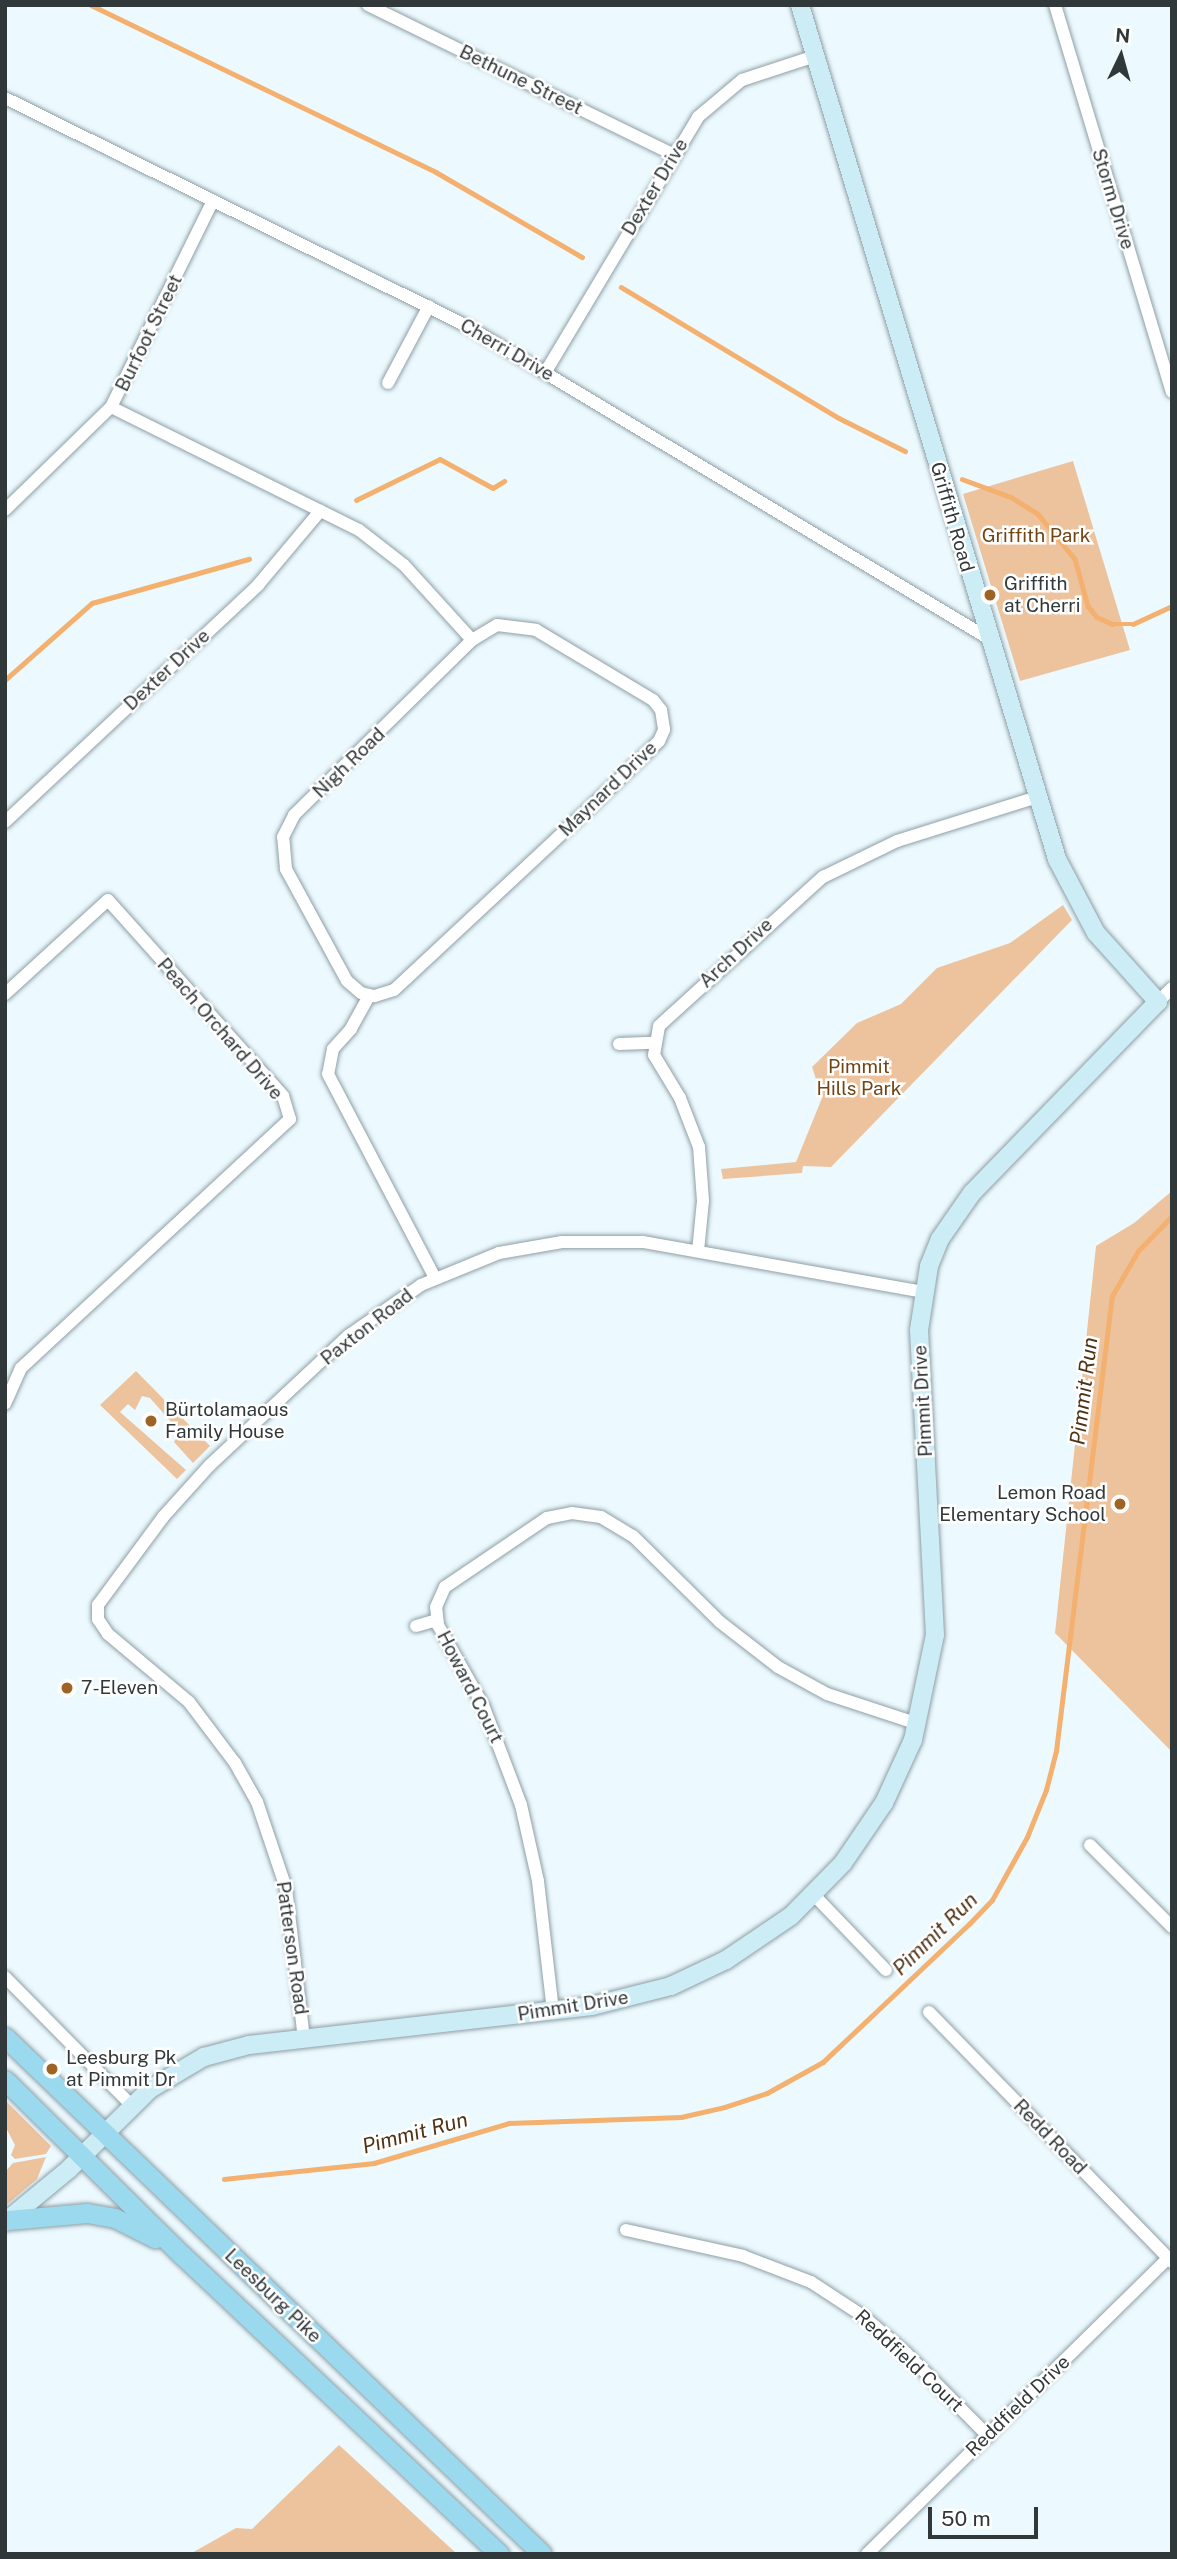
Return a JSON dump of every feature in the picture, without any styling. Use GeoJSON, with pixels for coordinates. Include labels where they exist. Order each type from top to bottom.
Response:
{"type":"FeatureCollection","features":[{"type":"Feature","properties":{"kind":"main road","name":"Leesburg Pike"},"geometry":{"type":"LineString","coordinates":[[5,2038],[542,2554]]}},
{"type":"Feature","properties":{"kind":"main road","name":"Leesburg Pike"},"geometry":{"type":"LineString","coordinates":[[5,2080],[182,2255],[499,2554]]}},
{"type":"Feature","properties":{"kind":"main road"},"geometry":{"type":"LineString","coordinates":[[7,2221],[97,2215],[142,2230],[182,2255]]}},
{"type":"Feature","properties":{"kind":"street","name":"Bethune Street"},"geometry":{"type":"LineString","coordinates":[[368,5],[674,155]]}},
{"type":"Feature","properties":{"kind":"street","name":"Griffith Road"},"geometry":{"type":"LineString","coordinates":[[800,5],[876,248],[988,638],[1057,859],[1086,917],[1118,961],[1158,1002]]}},
{"type":"Feature","properties":{"kind":"street","name":"Storm Drive"},"geometry":{"type":"LineString","coordinates":[[1055,5],[1172,392]]}},
{"type":"Feature","properties":{"kind":"street","name":"Dexter Drive"},"geometry":{"type":"LineString","coordinates":[[545,373],[698,117],[726,89],[815,57]]}},
{"type":"Feature","properties":{"kind":"street","name":"Cherri Drive"},"geometry":{"type":"LineString","coordinates":[[5,98],[429,306],[988,638]]}},
{"type":"Feature","properties":{"kind":"street","name":"Burfoot Street"},"geometry":{"type":"LineString","coordinates":[[5,510],[111,407],[213,201]]}},
{"type":"Feature","properties":{"kind":"street"},"geometry":{"type":"LineString","coordinates":[[388,383],[429,306]]}},
{"type":"Feature","properties":{"kind":"street"},"geometry":{"type":"LineString","coordinates":[[111,407],[379,543],[472,640]]}},
{"type":"Feature","properties":{"kind":"street","name":"Dexter Drive"},"geometry":{"type":"LineString","coordinates":[[5,822],[258,585],[320,511]]}},
{"type":"Feature","properties":{"kind":"street","name":"Maynard Drive"},"geometry":{"type":"LineString","coordinates":[[369,996],[394,990],[659,741],[664,730],[661,710],[653,700],[536,630],[497,625],[472,640]]}},
{"type":"Feature","properties":{"kind":"street","name":"Nigh Road"},"geometry":{"type":"LineString","coordinates":[[369,996],[347,981],[286,869],[283,837],[294,815],[472,640]]}},
{"type":"Feature","properties":{"kind":"street","name":"Arch Drive"},"geometry":{"type":"LineString","coordinates":[[653,1043],[659,1026],[823,877],[897,841],[1037,797]]}},
{"type":"Feature","properties":{"kind":"street","name":"Peach Orchard Drive"},"geometry":{"type":"LineString","coordinates":[[5,994],[108,900],[283,1096],[290,1119],[21,1368],[5,1404]]}},
{"type":"Feature","properties":{"kind":"street","name":"Pimmit Drive"},"geometry":{"type":"LineString","coordinates":[[7,2221],[160,2081],[204,2057],[249,2045],[553,2011],[631,1998],[703,1972],[758,1940],[814,1895],[865,1834],[899,1775],[918,1724],[933,1653],[935,1614],[919,1331],[923,1292],[940,1239],[972,1192],[1172,988]]}},
{"type":"Feature","properties":{"kind":"street"},"geometry":{"type":"LineString","coordinates":[[369,996],[351,1029],[333,1049],[328,1074],[435,1278]]}},
{"type":"Feature","properties":{"kind":"street"},"geometry":{"type":"LineString","coordinates":[[619,1044],[653,1043],[654,1055],[680,1098],[699,1147],[703,1201],[698,1251]]}},
{"type":"Feature","properties":{"kind":"street","name":"Paxton Road"},"geometry":{"type":"LineString","coordinates":[[108,1592],[163,1517],[210,1465],[348,1336],[435,1278],[499,1253],[562,1242],[643,1242],[923,1292]]}},
{"type":"Feature","properties":{"kind":"street","name":"Howard Court"},"geometry":{"type":"LineString","coordinates":[[553,2011],[538,1881],[521,1805],[483,1705],[437,1620],[436,1607],[445,1587],[530,1526],[559,1515],[589,1515],[613,1522],[633,1536],[720,1622],[778,1667],[827,1694],[918,1724]]}},
{"type":"Feature","properties":{"kind":"street","name":"Patterson Road"},"geometry":{"type":"LineString","coordinates":[[108,1592],[97,1610],[101,1626],[189,1702],[235,1763],[257,1802],[286,1888],[304,2039]]}},
{"type":"Feature","properties":{"kind":"street"},"geometry":{"type":"LineString","coordinates":[[416,1626],[437,1620]]}},
{"type":"Feature","properties":{"kind":"street"},"geometry":{"type":"LineString","coordinates":[[1090,1845],[1172,1927]]}},
{"type":"Feature","properties":{"kind":"street"},"geometry":{"type":"LineString","coordinates":[[814,1895],[886,1970]]}},
{"type":"Feature","properties":{"kind":"street"},"geometry":{"type":"LineString","coordinates":[[5,1977],[132,2106]]}},
{"type":"Feature","properties":{"kind":"street","name":"Redd Road"},"geometry":{"type":"LineString","coordinates":[[929,2012],[1170,2260]]}},
{"type":"Feature","properties":{"kind":"street","name":"Reddfield Court"},"geometry":{"type":"LineString","coordinates":[[626,2230],[743,2256],[811,2281],[863,2316],[906,2353],[988,2436]]}},
{"type":"Feature","properties":{"kind":"street","name":"Reddfield Drive"},"geometry":{"type":"LineString","coordinates":[[867,2554],[1170,2260]]}},
{"type":"Feature","properties":{"kind":"green space","name":"Griffith Park"},"geometry":{"type":"Polygon","coordinates":[[[1073,461],[1130,650],[1020,681],[963,494],[1073,461]]]}},
{"type":"Feature","properties":{"kind":"green space","name":"Pimmit Hills Park"},"geometry":{"type":"Polygon","coordinates":[[[1063,905],[1072,920],[831,1167],[803,1166],[802,1173],[723,1179],[721,1169],[796,1162],[822,1098],[812,1067],[857,1023],[901,1004],[937,968],[1010,943],[1063,905]]]}},
{"type":"Feature","properties":{"kind":"green space","name":"Lemon Road Elementary School"},"geometry":{"type":"Polygon","coordinates":[[[1172,1191],[1172,1752],[1055,1633],[1096,1246],[1134,1223],[1172,1191]]]}},
{"type":"Feature","properties":{"kind":"green space"},"geometry":{"type":"Polygon","coordinates":[[[136,1371],[210,1446],[193,1463],[174,1442],[180,1432],[150,1398],[142,1396],[135,1410],[128,1404],[120,1412],[186,1470],[177,1479],[100,1405],[136,1371]]]}},
{"type":"Feature","properties":{"kind":"green space"},"geometry":{"type":"Polygon","coordinates":[[[5,2100],[51,2146],[46,2154],[15,2159],[11,2155],[15,2145],[5,2126],[5,2100]]]}},
{"type":"Feature","properties":{"kind":"green space"},"geometry":{"type":"Polygon","coordinates":[[[46,2157],[37,2179],[5,2206],[5,2172],[13,2163],[46,2157]]]}},
{"type":"Feature","properties":{"kind":"green space"},"geometry":{"type":"Polygon","coordinates":[[[339,2445],[457,2554],[190,2554],[236,2528],[252,2529],[339,2445]]]}},
{"type":"Feature","properties":{"kind":"waterway"},"geometry":{"type":"LineString","coordinates":[[91,5],[436,172],[582,257]]}},
{"type":"Feature","properties":{"kind":"waterway"},"geometry":{"type":"LineString","coordinates":[[621,287],[839,418],[905,451]]}},
{"type":"Feature","properties":{"kind":"waterway"},"geometry":{"type":"LineString","coordinates":[[356,500],[440,459],[493,488],[504,481]]}},
{"type":"Feature","properties":{"kind":"waterway"},"geometry":{"type":"LineString","coordinates":[[962,479],[1011,497],[1038,514],[1075,559],[1088,606],[1097,617],[1113,624],[1133,624],[1172,606]]}},
{"type":"Feature","properties":{"kind":"waterway"},"geometry":{"type":"LineString","coordinates":[[5,680],[92,603],[249,559]]}},
{"type":"Feature","properties":{"kind":"waterway","name":"Pimmit Run"},"geometry":{"type":"LineString","coordinates":[[224,2179],[374,2163],[509,2123],[681,2117],[725,2107],[767,2093],[823,2062],[969,1924],[992,1900],[1027,1837],[1046,1790],[1056,1751],[1112,1296],[1138,1251],[1172,1216]]}},
{"type":"Feature","properties":{"kind":"place","name":"Griffith at Cherri"},"geometry":{"type":"Point","coordinates":[990,595]}},
{"type":"Feature","properties":{"kind":"place","name":"Bürtolamaous Family House"},"geometry":{"type":"Point","coordinates":[151,1421]}},
{"type":"Feature","properties":{"kind":"place","name":"Lemon Road Elementary School"},"geometry":{"type":"Point","coordinates":[1120,1504]}},
{"type":"Feature","properties":{"kind":"place","name":"7-Eleven"},"geometry":{"type":"Point","coordinates":[67,1688]}},
{"type":"Feature","properties":{"kind":"place","name":"Leesburg Pk at Pimmit Dr"},"geometry":{"type":"Point","coordinates":[52,2069]}}]}
